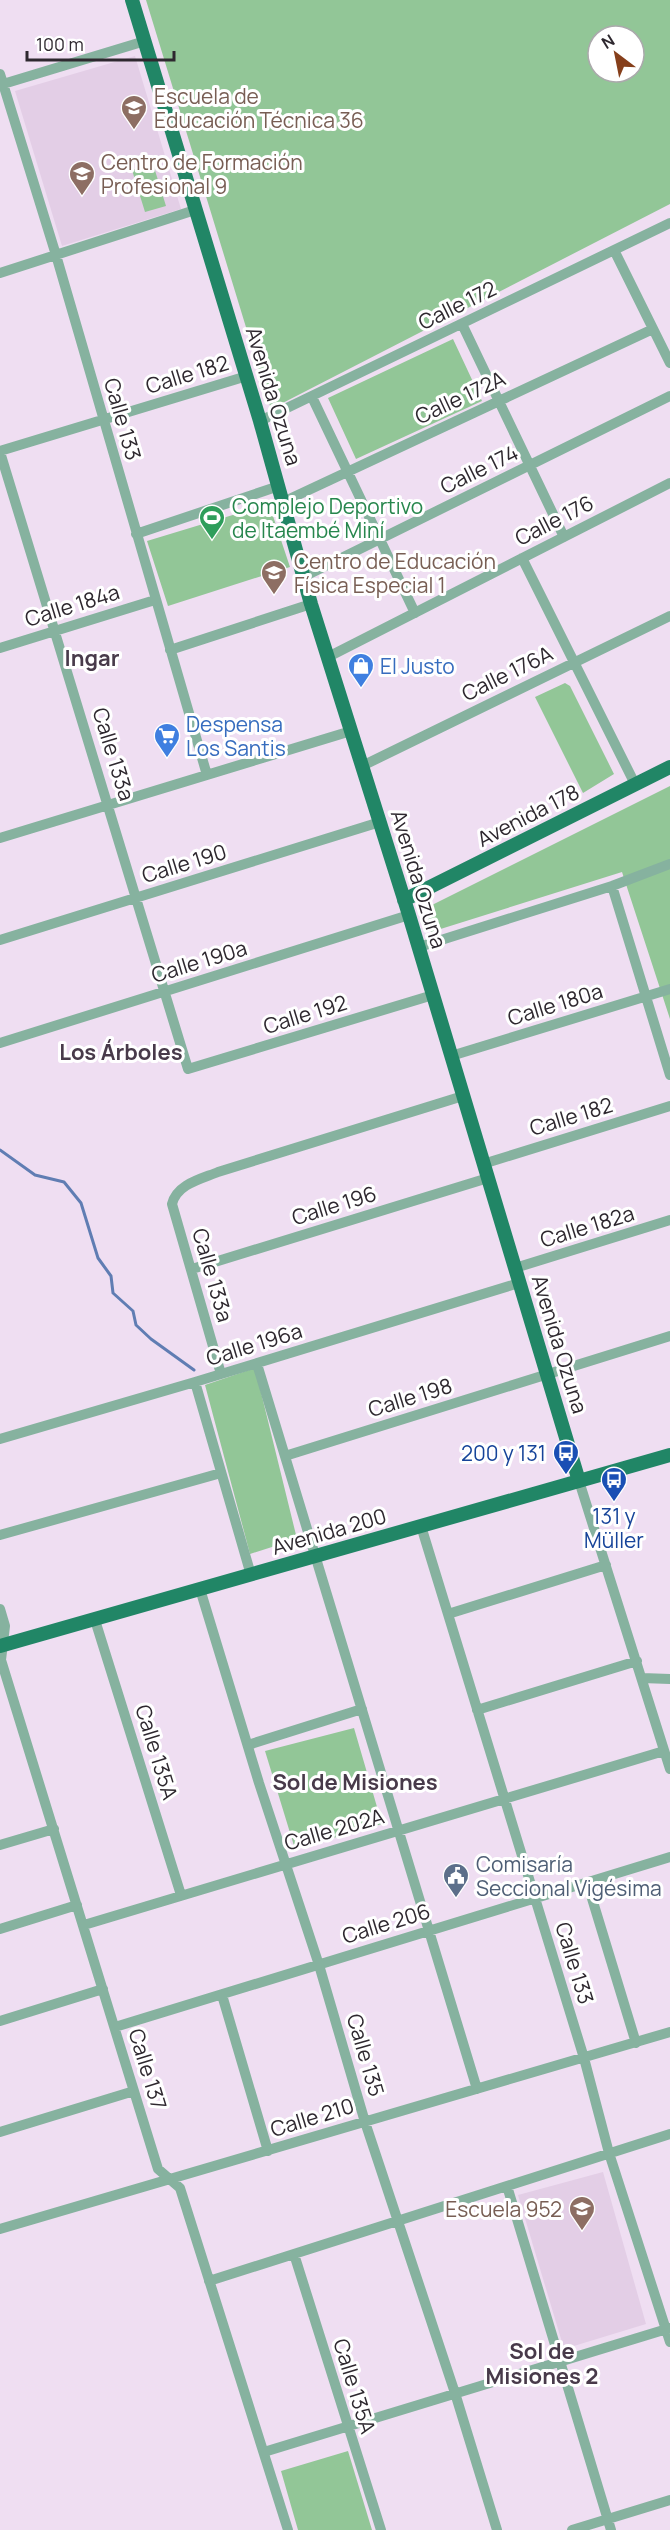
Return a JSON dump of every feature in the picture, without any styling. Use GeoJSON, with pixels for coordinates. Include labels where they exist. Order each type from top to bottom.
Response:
{"type":"FeatureCollection","features":[{"type":"Feature","properties":{"kind":"main road","name":"Avenida Ozuna"},"geometry":{"type":"LineString","coordinates":[[132,0],[247,376],[311,604],[409,915],[579,1481]]}},
{"type":"Feature","properties":{"kind":"main road","name":"Avenida 178"},"geometry":{"type":"LineString","coordinates":[[404,900],[670,767]]}},
{"type":"Feature","properties":{"kind":"main road","name":"Avenida 200"},"geometry":{"type":"LineString","coordinates":[[2,1646],[670,1455]]}},
{"type":"Feature","properties":{"kind":"street"},"geometry":{"type":"LineString","coordinates":[[1,81],[146,41]]}},
{"type":"Feature","properties":{"kind":"street","name":"Calle 133"},"geometry":{"type":"LineString","coordinates":[[1,81],[56,255],[102,420],[207,775]]}},
{"type":"Feature","properties":{"kind":"street"},"geometry":{"type":"LineString","coordinates":[[0,273],[195,210]]}},
{"type":"Feature","properties":{"kind":"street","name":"Calle 172"},"geometry":{"type":"LineString","coordinates":[[260,421],[670,223]]}},
{"type":"Feature","properties":{"kind":"street"},"geometry":{"type":"LineString","coordinates":[[614,250],[653,329],[667,348],[670,363]]}},
{"type":"Feature","properties":{"kind":"street"},"geometry":{"type":"LineString","coordinates":[[462,324],[564,537]]}},
{"type":"Feature","properties":{"kind":"street","name":"Calle 172A"},"geometry":{"type":"LineString","coordinates":[[283,502],[653,329]]}},
{"type":"Feature","properties":{"kind":"street","name":"Calle 182"},"geometry":{"type":"LineString","coordinates":[[0,451],[247,376]]}},
{"type":"Feature","properties":{"kind":"street","name":"Calle 174"},"geometry":{"type":"LineString","coordinates":[[305,576],[670,396]]}},
{"type":"Feature","properties":{"kind":"street"},"geometry":{"type":"LineString","coordinates":[[312,397],[415,613]]}},
{"type":"Feature","properties":{"kind":"street","name":"Calle 133a"},"geometry":{"type":"LineString","coordinates":[[0,451],[188,1069]]}},
{"type":"Feature","properties":{"kind":"street","name":"Calle 176"},"geometry":{"type":"LineString","coordinates":[[328,657],[670,483]]}},
{"type":"Feature","properties":{"kind":"street"},"geometry":{"type":"LineString","coordinates":[[136,534],[279,486]]}},
{"type":"Feature","properties":{"kind":"street"},"geometry":{"type":"LineString","coordinates":[[522,558],[635,784]]}},
{"type":"Feature","properties":{"kind":"street","name":"Calle 184a"},"geometry":{"type":"LineString","coordinates":[[0,648],[155,600]]}},
{"type":"Feature","properties":{"kind":"street"},"geometry":{"type":"LineString","coordinates":[[170,650],[311,604]]}},
{"type":"Feature","properties":{"kind":"street","name":"Calle 176A"},"geometry":{"type":"LineString","coordinates":[[362,766],[670,616]]}},
{"type":"Feature","properties":{"kind":"street"},"geometry":{"type":"LineString","coordinates":[[0,825],[2,837],[351,731]]}},
{"type":"Feature","properties":{"kind":"street","name":"Calle 190"},"geometry":{"type":"LineString","coordinates":[[0,940],[380,822]]}},
{"type":"Feature","properties":{"kind":"street"},"geometry":{"type":"LineString","coordinates":[[418,947],[612,886],[670,864]]}},
{"type":"Feature","properties":{"kind":"street"},"geometry":{"type":"LineString","coordinates":[[612,886],[670,1075]]}},
{"type":"Feature","properties":{"kind":"street","name":"Calle 190a"},"geometry":{"type":"LineString","coordinates":[[0,1042],[409,915]]}},
{"type":"Feature","properties":{"kind":"street","name":"Calle 180a"},"geometry":{"type":"LineString","coordinates":[[451,1056],[670,989]]}},
{"type":"Feature","properties":{"kind":"street","name":"Calle 192"},"geometry":{"type":"LineString","coordinates":[[188,1069],[433,995]]}},
{"type":"Feature","properties":{"kind":"street","name":"Calle 133a"},"geometry":{"type":"LineString","coordinates":[[221,1374],[172,1204],[174,1196],[180,1189],[218,1172],[463,1096]]}},
{"type":"Feature","properties":{"kind":"street","name":"Calle 182"},"geometry":{"type":"LineString","coordinates":[[483,1164],[670,1106]]}},
{"type":"Feature","properties":{"kind":"street","name":"Calle 196"},"geometry":{"type":"LineString","coordinates":[[192,1269],[488,1178]]}},
{"type":"Feature","properties":{"kind":"street","name":"Calle 182a"},"geometry":{"type":"LineString","coordinates":[[515,1268],[670,1220]]}},
{"type":"Feature","properties":{"kind":"street","name":"Calle 196a"},"geometry":{"type":"LineString","coordinates":[[0,1439],[257,1364],[519,1283]]}},
{"type":"Feature","properties":{"kind":"street","name":"Calle 198"},"geometry":{"type":"LineString","coordinates":[[285,1456],[670,1336]]}},
{"type":"Feature","properties":{"kind":"street"},"geometry":{"type":"LineString","coordinates":[[257,1364],[477,2089]]}},
{"type":"Feature","properties":{"kind":"street"},"geometry":{"type":"LineString","coordinates":[[195,1382],[250,1575]]}},
{"type":"Feature","properties":{"kind":"street"},"geometry":{"type":"LineString","coordinates":[[0,1535],[221,1473]]}},
{"type":"Feature","properties":{"kind":"street","name":"Avenida Ozuna"},"geometry":{"type":"LineString","coordinates":[[579,1481],[670,1769]]}},
{"type":"Feature","properties":{"kind":"street","name":"Calle 133"},"geometry":{"type":"LineString","coordinates":[[421,1526],[584,2058],[609,2153],[668,2328],[670,2342]]}},
{"type":"Feature","properties":{"kind":"street"},"geometry":{"type":"LineString","coordinates":[[448,1614],[606,1565]]}},
{"type":"Feature","properties":{"kind":"street","name":"Calle 135"},"geometry":{"type":"LineString","coordinates":[[200,1589],[319,1965],[365,2122],[455,2393],[497,2530]]}},
{"type":"Feature","properties":{"kind":"street","name":"Calle 137"},"geometry":{"type":"LineString","coordinates":[[0,1609],[5,1626],[1,1660],[158,2169],[180,2188],[288,2530]]}},
{"type":"Feature","properties":{"kind":"street","name":"Calle 135A"},"geometry":{"type":"LineString","coordinates":[[95,1620],[181,1895]]}},
{"type":"Feature","properties":{"kind":"street"},"geometry":{"type":"LineString","coordinates":[[477,1710],[637,1661]]}},
{"type":"Feature","properties":{"kind":"street"},"geometry":{"type":"LineString","coordinates":[[642,1678],[670,1679]]}},
{"type":"Feature","properties":{"kind":"street"},"geometry":{"type":"LineString","coordinates":[[248,1745],[362,1709]]}},
{"type":"Feature","properties":{"kind":"street","name":"Calle 202A"},"geometry":{"type":"LineString","coordinates":[[84,1925],[664,1751]]}},
{"type":"Feature","properties":{"kind":"street"},"geometry":{"type":"LineString","coordinates":[[0,1845],[54,1829]]}},
{"type":"Feature","properties":{"kind":"street","name":"Calle 206"},"geometry":{"type":"LineString","coordinates":[[115,2027],[670,1857]]}},
{"type":"Feature","properties":{"kind":"street"},"geometry":{"type":"LineString","coordinates":[[587,1882],[636,2043]]}},
{"type":"Feature","properties":{"kind":"street"},"geometry":{"type":"LineString","coordinates":[[0,1929],[77,1905]]}},
{"type":"Feature","properties":{"kind":"street"},"geometry":{"type":"LineString","coordinates":[[0,2021],[103,1989]]}},
{"type":"Feature","properties":{"kind":"street"},"geometry":{"type":"LineString","coordinates":[[222,1995],[268,2151]]}},
{"type":"Feature","properties":{"kind":"street","name":"Calle 210"},"geometry":{"type":"LineString","coordinates":[[0,2229],[670,2032]]}},
{"type":"Feature","properties":{"kind":"street"},"geometry":{"type":"LineString","coordinates":[[0,2132],[134,2091]]}},
{"type":"Feature","properties":{"kind":"street"},"geometry":{"type":"LineString","coordinates":[[209,2281],[670,2134]]}},
{"type":"Feature","properties":{"kind":"street"},"geometry":{"type":"LineString","coordinates":[[507,2186],[612,2530]]}},
{"type":"Feature","properties":{"kind":"street","name":"Calle 135A"},"geometry":{"type":"LineString","coordinates":[[294,2254],[381,2530]]}},
{"type":"Feature","properties":{"kind":"street"},"geometry":{"type":"LineString","coordinates":[[264,2452],[668,2328]]}},
{"type":"Feature","properties":{"kind":"street"},"geometry":{"type":"LineString","coordinates":[[573,2530],[670,2499]]}},
{"type":"Feature","properties":{"kind":"shaded area"},"geometry":{"type":"Polygon","coordinates":[[[135,56],[181,209],[62,246],[15,91],[135,56]]]}},
{"type":"Feature","properties":{"kind":"shaded area"},"geometry":{"type":"Polygon","coordinates":[[[603,2172],[646,2324],[564,2349],[518,2195],[603,2172]]]}},
{"type":"Feature","properties":{"kind":"green space"},"geometry":{"type":"Polygon","coordinates":[[[146,0],[670,0],[670,204],[271,409],[146,0]]]}},
{"type":"Feature","properties":{"kind":"green space"},"geometry":{"type":"Polygon","coordinates":[[[153,164],[166,206],[145,212],[132,170],[153,164]]]}},
{"type":"Feature","properties":{"kind":"green space"},"geometry":{"type":"Polygon","coordinates":[[[453,339],[482,401],[356,459],[328,398],[453,339]]]}},
{"type":"Feature","properties":{"kind":"green space"},"geometry":{"type":"Polygon","coordinates":[[[269,504],[290,567],[168,606],[147,541],[269,504]]]}},
{"type":"Feature","properties":{"kind":"green space"},"geometry":{"type":"Polygon","coordinates":[[[565,683],[570,686],[614,774],[583,793],[535,697],[565,683]]]}},
{"type":"Feature","properties":{"kind":"green space"},"geometry":{"type":"Polygon","coordinates":[[[670,786],[670,1019],[622,872],[431,932],[426,908],[670,786]]]}},
{"type":"Feature","properties":{"kind":"green space"},"geometry":{"type":"Polygon","coordinates":[[[255,1368],[297,1539],[250,1554],[205,1385],[255,1368]]]}},
{"type":"Feature","properties":{"kind":"green space"},"geometry":{"type":"Polygon","coordinates":[[[354,1728],[382,1824],[295,1849],[265,1751],[354,1728]]]}},
{"type":"Feature","properties":{"kind":"green space"},"geometry":{"type":"Polygon","coordinates":[[[348,2451],[372,2530],[298,2530],[281,2471],[348,2451]]]}},
{"type":"Feature","properties":{"kind":"waterway"},"geometry":{"type":"LineString","coordinates":[[0,1150],[35,1175],[64,1182],[81,1203],[98,1258],[111,1276],[113,1293],[133,1311],[136,1325],[151,1339],[194,1370]]}},
{"type":"Feature","properties":{"kind":"place","name":"Escuela de Educación Técnica 36"},"geometry":{"type":"Point","coordinates":[134,131]}},
{"type":"Feature","properties":{"kind":"place","name":"Centro de Formación Profesional 9"},"geometry":{"type":"Point","coordinates":[82,197]}},
{"type":"Feature","properties":{"kind":"place","name":"Complejo Deportivo de Itaembé Miní"},"geometry":{"type":"Point","coordinates":[212,541]}},
{"type":"Feature","properties":{"kind":"place","name":"Centro de Educación Física Especial 1"},"geometry":{"type":"Point","coordinates":[274,596]}},
{"type":"Feature","properties":{"kind":"place","name":"El Justo"},"geometry":{"type":"Point","coordinates":[361,689]}},
{"type":"Feature","properties":{"kind":"place","name":"Despensa Los Santis"},"geometry":{"type":"Point","coordinates":[167,759]}},
{"type":"Feature","properties":{"kind":"place","name":"200 y 131"},"geometry":{"type":"Point","coordinates":[566,1476]}},
{"type":"Feature","properties":{"kind":"place","name":"131 y Müller"},"geometry":{"type":"Point","coordinates":[614,1503]}},
{"type":"Feature","properties":{"kind":"place","name":"Comisaría Seccional Vigésima"},"geometry":{"type":"Point","coordinates":[456,1899]}},
{"type":"Feature","properties":{"kind":"place","name":"Escuela 952"},"geometry":{"type":"Point","coordinates":[582,2232]}},
{"type":"Feature","properties":{"kind":"district","name":"Ingar"},"geometry":{"type":"Point","coordinates":[92,658]}},
{"type":"Feature","properties":{"kind":"district","name":"Los Árboles"},"geometry":{"type":"Point","coordinates":[121,1052]}},
{"type":"Feature","properties":{"kind":"district","name":"Sol de Misiones"},"geometry":{"type":"Point","coordinates":[355,1782]}},
{"type":"Feature","properties":{"kind":"district","name":"Sol de Misiones 2"},"geometry":{"type":"Point","coordinates":[542,2364]}}]}
